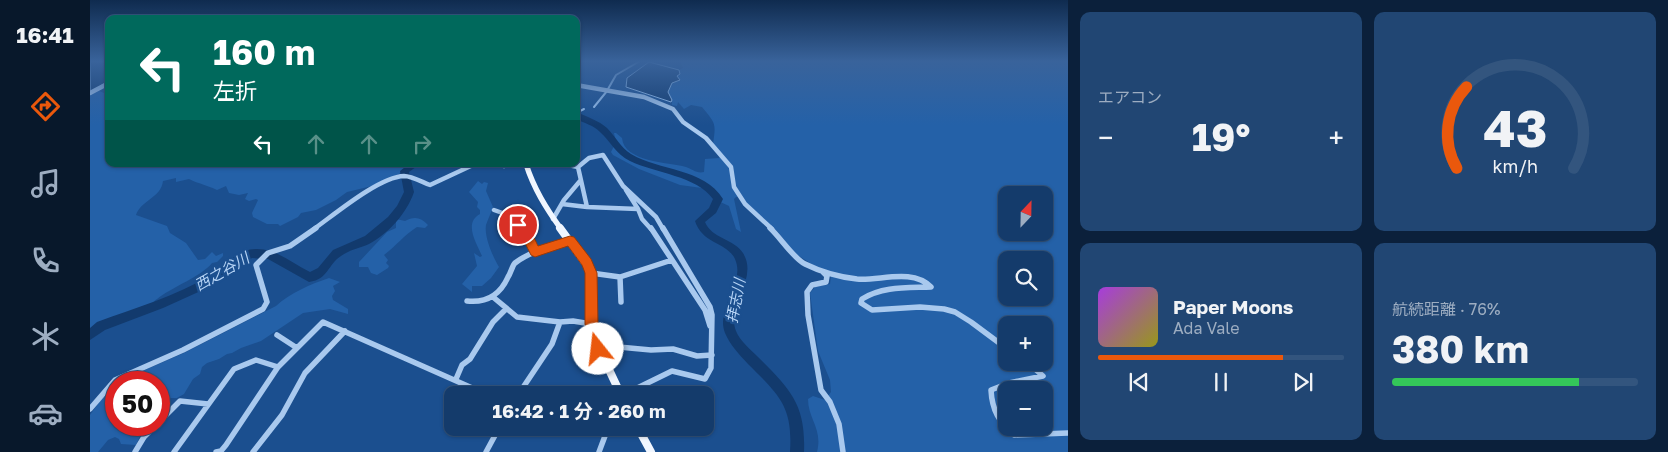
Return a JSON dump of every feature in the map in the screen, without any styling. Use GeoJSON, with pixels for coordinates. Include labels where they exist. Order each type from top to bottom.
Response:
{"type":"FeatureCollection","features":[{"type":"Feature","properties":{"kind":"main road"},"geometry":{"type":"LineString","coordinates":[[527,167],[538,195],[553,219],[587,262],[591,273],[591,324],[598,349],[617,386]]}},
{"type":"Feature","properties":{"kind":"main road"},"geometry":{"type":"LineString","coordinates":[[642,436],[651,452]]}},
{"type":"Feature","properties":{"kind":"street"},"geometry":{"type":"LineString","coordinates":[[90,94],[105,85]]}},
{"type":"Feature","properties":{"kind":"street"},"geometry":{"type":"LineString","coordinates":[[580,86],[644,98],[673,109],[683,122],[703,134],[731,168],[734,188],[744,204],[781,238],[802,263],[823,272],[858,279],[890,276],[926,282],[931,287],[878,291],[869,294],[862,299],[862,303],[872,310],[926,307],[953,310],[967,318],[998,342]]}},
{"type":"Feature","properties":{"kind":"street"},"geometry":{"type":"LineString","coordinates":[[580,166],[586,159],[600,154],[626,189],[642,219],[705,310],[711,331]]}},
{"type":"Feature","properties":{"kind":"street"},"geometry":{"type":"LineString","coordinates":[[90,409],[115,380],[183,350],[263,309],[267,302],[256,265],[266,255],[290,246],[374,187],[386,181],[404,176],[430,185],[469,167]]}},
{"type":"Feature","properties":{"kind":"street"},"geometry":{"type":"LineString","coordinates":[[574,167],[578,168],[586,208]]}},
{"type":"Feature","properties":{"kind":"street"},"geometry":{"type":"LineString","coordinates":[[553,219],[580,181]]}},
{"type":"Feature","properties":{"kind":"street"},"geometry":{"type":"LineString","coordinates":[[626,189],[646,206],[656,218],[702,293],[712,315],[710,375],[705,379],[672,371],[641,386]]}},
{"type":"Feature","properties":{"kind":"street"},"geometry":{"type":"LineString","coordinates":[[562,204],[586,208],[638,209]]}},
{"type":"Feature","properties":{"kind":"street"},"geometry":{"type":"LineString","coordinates":[[494,210],[508,215],[523,229],[535,252]]}},
{"type":"Feature","properties":{"kind":"street"},"geometry":{"type":"LineString","coordinates":[[467,301],[483,302],[493,297],[509,279],[514,264],[535,252],[570,240]]}},
{"type":"Feature","properties":{"kind":"street"},"geometry":{"type":"LineString","coordinates":[[591,273],[620,277],[672,260]]}},
{"type":"Feature","properties":{"kind":"street"},"geometry":{"type":"LineString","coordinates":[[823,272],[827,276],[826,282],[812,285],[807,292],[808,315],[821,390],[830,402],[839,424],[843,452]]}},
{"type":"Feature","properties":{"kind":"street"},"geometry":{"type":"LineString","coordinates":[[620,277],[621,302]]}},
{"type":"Feature","properties":{"kind":"street"},"geometry":{"type":"LineString","coordinates":[[493,297],[505,310],[525,321],[573,321],[591,324]]}},
{"type":"Feature","properties":{"kind":"street"},"geometry":{"type":"LineString","coordinates":[[456,379],[462,365],[470,359],[495,319],[505,310]]}},
{"type":"Feature","properties":{"kind":"street"},"geometry":{"type":"LineString","coordinates":[[216,452],[221,452],[278,367],[323,322],[470,386]]}},
{"type":"Feature","properties":{"kind":"street"},"geometry":{"type":"LineString","coordinates":[[524,386],[552,344],[560,322]]}},
{"type":"Feature","properties":{"kind":"street"},"geometry":{"type":"LineString","coordinates":[[253,452],[282,415],[305,374],[345,332]]}},
{"type":"Feature","properties":{"kind":"street"},"geometry":{"type":"LineString","coordinates":[[277,335],[297,348]]}},
{"type":"Feature","properties":{"kind":"street"},"geometry":{"type":"LineString","coordinates":[[598,349],[608,346],[651,350],[673,349],[697,356],[712,355]]}},
{"type":"Feature","properties":{"kind":"street"},"geometry":{"type":"LineString","coordinates":[[174,452],[234,369],[256,360],[278,367]]}},
{"type":"Feature","properties":{"kind":"street"},"geometry":{"type":"LineString","coordinates":[[1037,371],[1043,376],[1009,383],[991,390],[991,403],[995,415],[1014,435],[1068,433]]}},
{"type":"Feature","properties":{"kind":"street"},"geometry":{"type":"LineString","coordinates":[[170,411],[180,401],[208,404]]}},
{"type":"Feature","properties":{"kind":"street"},"geometry":{"type":"LineString","coordinates":[[134,452],[145,436]]}},
{"type":"Feature","properties":{"kind":"street"},"geometry":{"type":"LineString","coordinates":[[486,452],[495,436]]}},
{"type":"Feature","properties":{"kind":"street"},"geometry":{"type":"LineString","coordinates":[[599,452],[605,436]]}},
{"type":"Feature","properties":{"kind":"shaded area"},"geometry":{"type":"Polygon","coordinates":[[[90,82],[105,82],[105,83],[90,92],[90,82]]]}},
{"type":"Feature","properties":{"kind":"shaded area"},"geometry":{"type":"Polygon","coordinates":[[[627,82],[674,82],[672,83],[668,92],[672,100],[671,102],[626,87],[627,82]]]}},
{"type":"Feature","properties":{"kind":"shaded area"},"geometry":{"type":"Polygon","coordinates":[[[674,82],[1068,82],[1068,452],[817,452],[817,430],[810,412],[808,399],[813,396],[825,400],[831,392],[830,380],[818,351],[810,293],[815,287],[830,284],[831,276],[794,253],[778,232],[746,203],[741,196],[734,199],[741,232],[736,229],[729,206],[714,199],[709,192],[702,188],[680,185],[639,169],[613,155],[611,152],[616,142],[614,133],[616,133],[622,138],[630,152],[638,156],[648,160],[686,167],[697,172],[704,172],[705,159],[719,158],[721,155],[713,144],[715,132],[714,124],[710,117],[702,107],[691,105],[684,109],[678,102],[677,106],[672,105],[668,92],[672,83],[674,82]]]}},
{"type":"Feature","properties":{"kind":"shaded area"},"geometry":{"type":"Polygon","coordinates":[[[99,91],[105,93],[105,167],[406,167],[399,174],[372,186],[347,192],[336,200],[316,210],[301,213],[298,217],[280,226],[278,224],[267,224],[253,217],[252,213],[258,200],[249,201],[245,199],[248,193],[239,195],[229,193],[226,186],[217,190],[189,179],[176,182],[176,178],[163,181],[159,191],[142,206],[136,215],[167,226],[170,233],[186,243],[198,260],[205,259],[212,252],[216,256],[223,253],[223,256],[217,262],[212,263],[201,272],[155,300],[143,312],[90,335],[90,95],[99,91]]]}},
{"type":"Feature","properties":{"kind":"shaded area"},"geometry":{"type":"Polygon","coordinates":[[[406,180],[410,181],[413,191],[396,219],[405,221],[417,218],[423,220],[428,225],[425,228],[417,227],[412,230],[384,255],[388,260],[386,263],[389,266],[388,268],[377,275],[371,273],[368,267],[359,267],[359,262],[387,232],[396,228],[396,221],[392,215],[405,196],[406,180]]]}},
{"type":"Feature","properties":{"kind":"shaded area"},"geometry":{"type":"Polygon","coordinates":[[[478,181],[482,184],[484,182],[488,183],[486,191],[493,207],[486,225],[486,235],[499,267],[482,286],[472,286],[472,292],[462,284],[477,266],[474,253],[480,257],[482,256],[472,228],[472,223],[480,214],[480,210],[477,207],[478,202],[469,192],[478,181]]]}},
{"type":"Feature","properties":{"kind":"shaded area"},"geometry":{"type":"Polygon","coordinates":[[[329,278],[340,282],[333,286],[335,291],[332,296],[333,300],[348,309],[348,314],[330,309],[303,313],[261,341],[207,363],[202,367],[200,374],[193,379],[184,394],[177,398],[170,398],[170,371],[142,371],[184,353],[276,306],[301,289],[329,278]]]}},
{"type":"Feature","properties":{"kind":"shaded area"},"geometry":{"type":"Polygon","coordinates":[[[105,394],[105,436],[140,436],[136,445],[121,444],[119,439],[115,437],[108,440],[98,452],[90,452],[90,415],[105,394]]]}},
{"type":"Feature","properties":{"kind":"waterway"},"geometry":{"type":"LineString","coordinates":[[608,89],[612,82]]}},
{"type":"Feature","properties":{"kind":"waterway"},"geometry":{"type":"LineString","coordinates":[[594,107],[607,91]]}},
{"type":"Feature","properties":{"kind":"waterway"},"geometry":{"type":"LineString","coordinates":[[580,111],[584,109]]}},
{"type":"Feature","properties":{"kind":"waterway","name":"拝志川"},"geometry":{"type":"LineString","coordinates":[[580,118],[600,127],[620,150],[629,157],[696,181],[713,192],[718,199],[713,210],[700,221],[706,232],[735,251],[742,265],[742,274],[729,318],[730,330],[739,345],[787,397],[793,408],[796,420],[798,435],[797,452]]}},
{"type":"Feature","properties":{"kind":"waterway","name":"西之谷川"},"geometry":{"type":"LineString","coordinates":[[90,335],[101,326],[159,304],[215,278],[240,259],[251,254],[257,253],[271,256],[309,277],[319,274],[333,256],[369,239],[391,220],[408,196],[409,186],[405,178],[405,171],[411,167]]}},
{"type":"Feature","properties":{"kind":"route"},"geometry":{"type":"LineString","coordinates":[[518,225],[527,234],[535,252],[570,240],[587,262],[592,282],[591,324],[598,349]]}}]}
